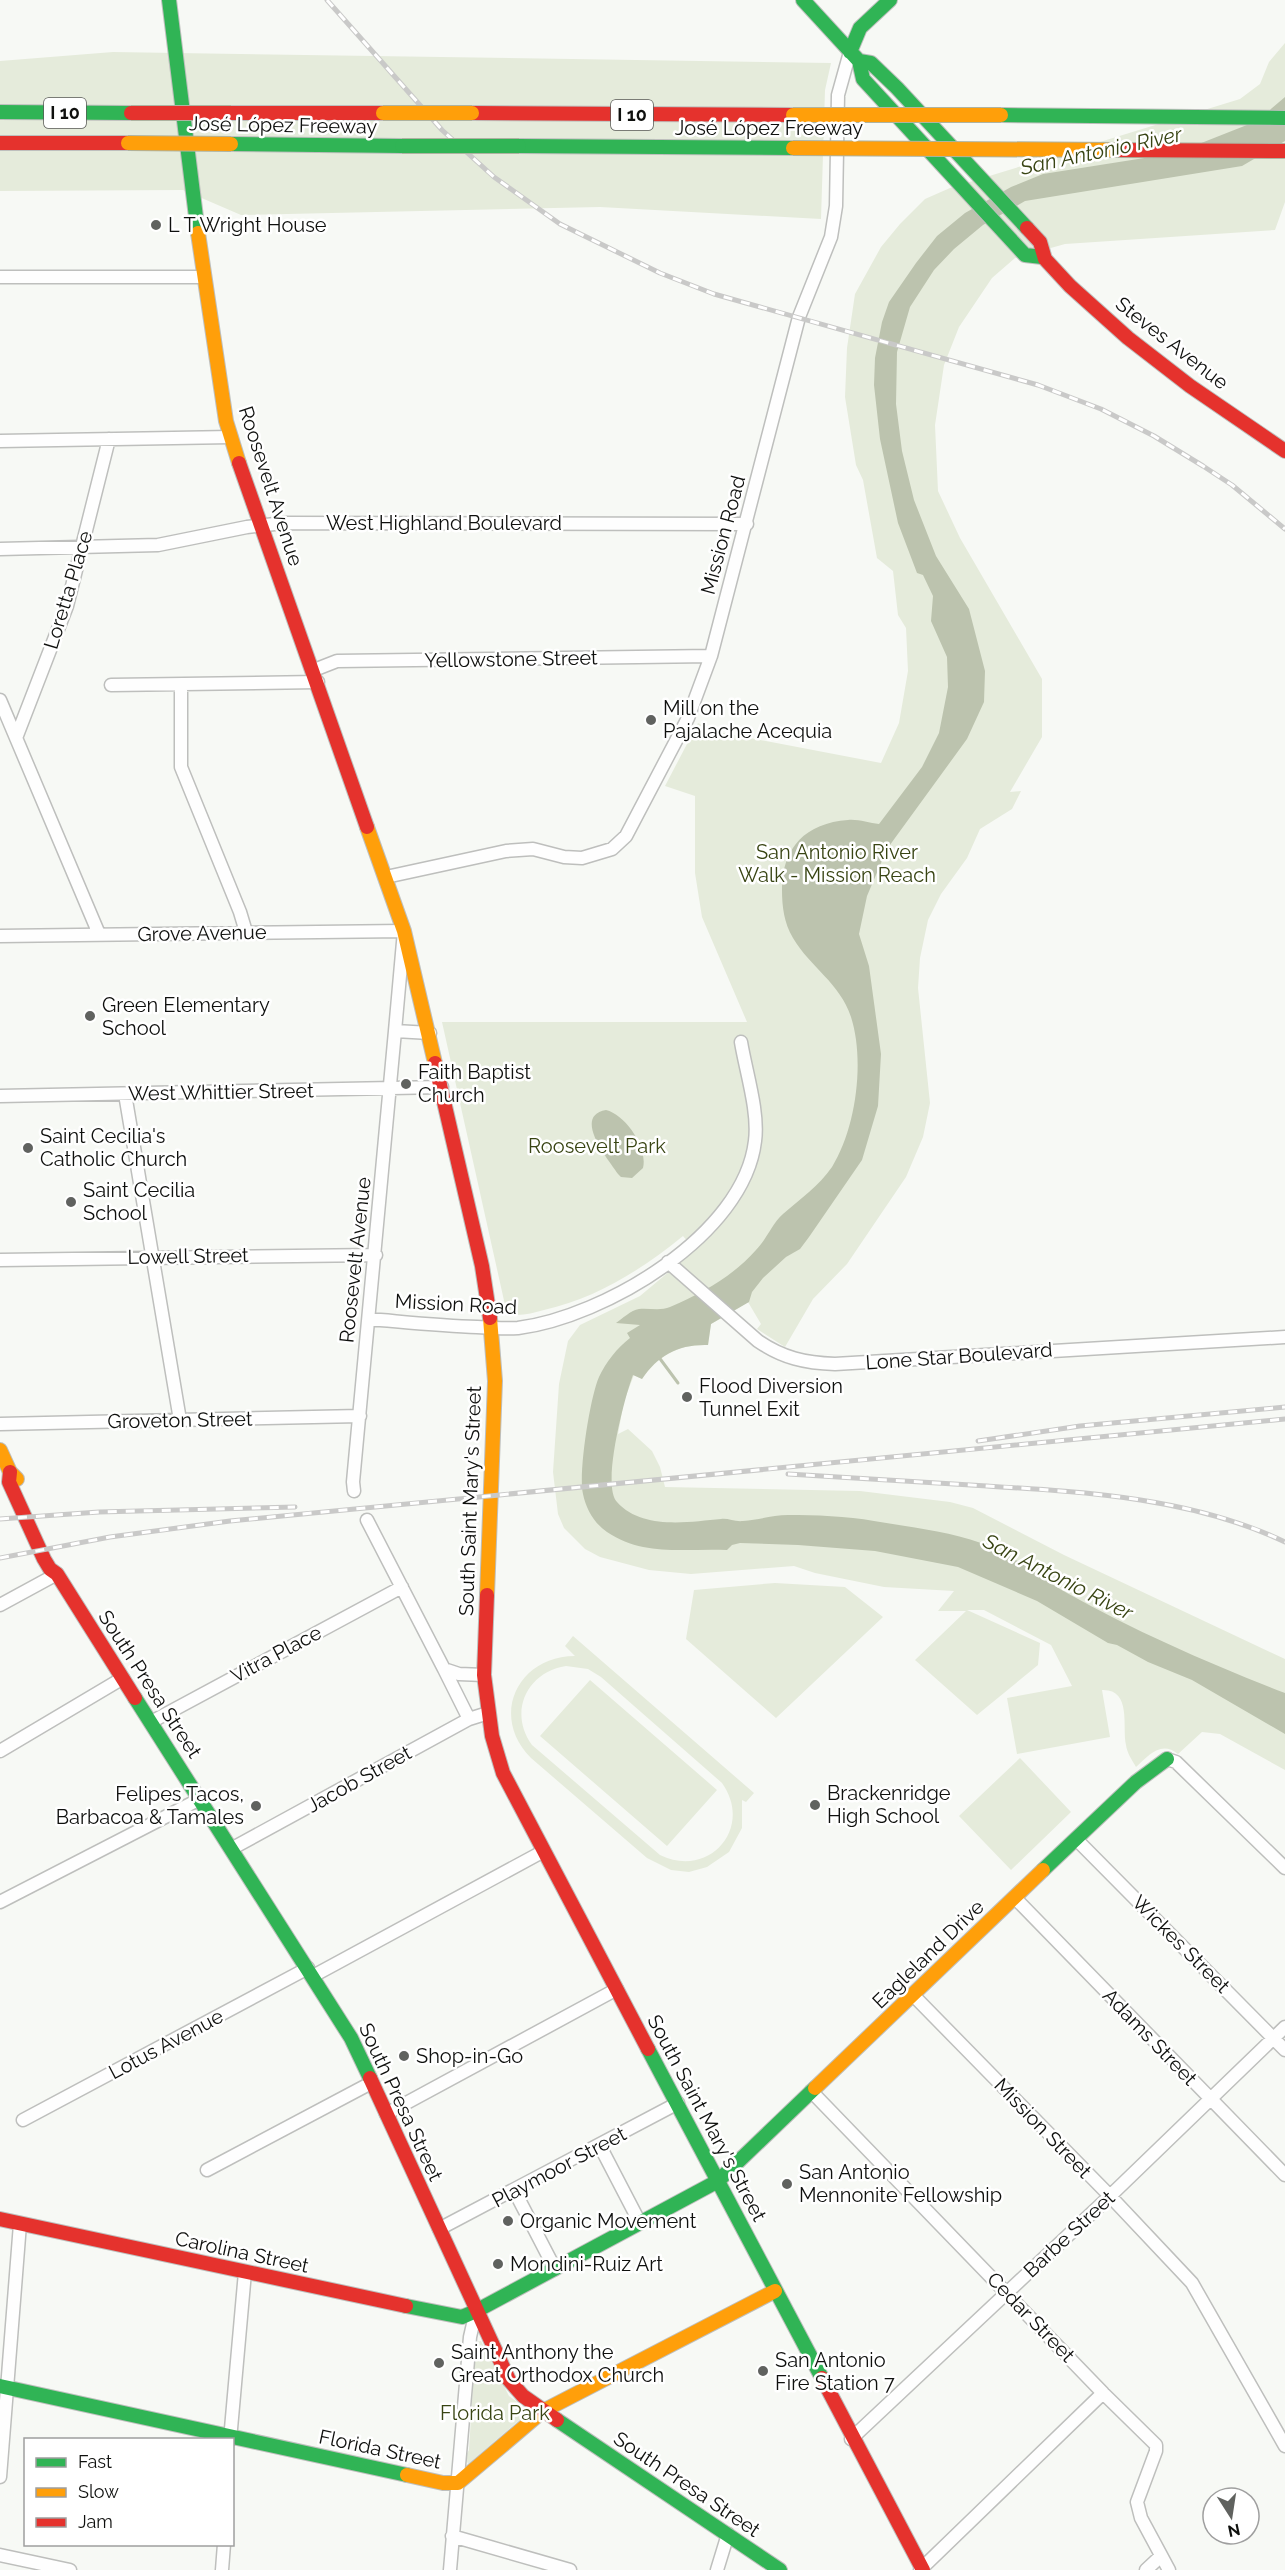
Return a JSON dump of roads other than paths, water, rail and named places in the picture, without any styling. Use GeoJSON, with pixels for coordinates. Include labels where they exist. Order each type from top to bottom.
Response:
{"type":"FeatureCollection","features":[{"type":"Feature","properties":{"kind":"main road","name":"Roosevelt Avenue"},"geometry":{"type":"LineString","coordinates":[[169,0],[203,277],[226,421],[404,931],[482,1266],[491,1328]]}},
{"type":"Feature","properties":{"kind":"main road","name":"Steves Avenue"},"geometry":{"type":"LineString","coordinates":[[803,0],[855,57],[863,79],[1026,255],[1042,257],[1124,334],[1181,378],[1285,451]]}},
{"type":"Feature","properties":{"kind":"main road","name":"Mission Road"},"geometry":{"type":"LineString","coordinates":[[855,57],[860,28],[890,0]]}},
{"type":"Feature","properties":{"kind":"main road","name":"Steves Avenue"},"geometry":{"type":"LineString","coordinates":[[855,57],[871,63],[897,88],[1032,232],[1040,241],[1042,257]]}},
{"type":"Feature","properties":{"kind":"main road","name":"José López Freeway"},"geometry":{"type":"LineString","coordinates":[[0,112],[1285,118]]}},
{"type":"Feature","properties":{"kind":"main road","name":"José López Freeway"},"geometry":{"type":"LineString","coordinates":[[0,143],[1285,151]]}},
{"type":"Feature","properties":{"kind":"main road","name":"South Saint Mary's Street"},"geometry":{"type":"LineString","coordinates":[[491,1328],[495,1381],[484,1675],[488,1713],[503,1773],[542,1852],[678,2103],[851,2439],[922,2569]]}},
{"type":"Feature","properties":{"kind":"main road","name":"South Presa Street"},"geometry":{"type":"LineString","coordinates":[[0,1450],[5,1474],[39,1550],[50,1569],[57,1574],[351,2038],[509,2380],[523,2396],[543,2411],[780,2570]]}},
{"type":"Feature","properties":{"kind":"main road","name":"Eagleland Drive"},"geometry":{"type":"LineString","coordinates":[[476,2311],[718,2181],[1076,1839],[1155,1766],[1167,1759]]}},
{"type":"Feature","properties":{"kind":"main road","name":"Carolina Street"},"geometry":{"type":"LineString","coordinates":[[0,2219],[454,2316],[462,2317],[476,2311]]}},
{"type":"Feature","properties":{"kind":"main road","name":"Florida Street"},"geometry":{"type":"LineString","coordinates":[[234,2439],[443,2483],[458,2483],[543,2411],[775,2291]]}},
{"type":"Feature","properties":{"kind":"main road","name":"Florida Street"},"geometry":{"type":"LineString","coordinates":[[3,2387],[230,2438]]}},
{"type":"Feature","properties":{"kind":"street","name":"Mission Road"},"geometry":{"type":"LineString","coordinates":[[386,877],[506,851],[533,849],[564,857],[582,858],[612,849],[626,836],[693,707],[711,656],[799,317],[831,237],[836,206],[838,95],[855,57]]}},
{"type":"Feature","properties":{"kind":"street"},"geometry":{"type":"LineString","coordinates":[[0,277],[203,277]]}},
{"type":"Feature","properties":{"kind":"street"},"geometry":{"type":"LineString","coordinates":[[0,441],[231,437]]}},
{"type":"Feature","properties":{"kind":"street","name":"Loretta Place"},"geometry":{"type":"LineString","coordinates":[[16,738],[67,606],[109,439]]}},
{"type":"Feature","properties":{"kind":"street","name":"West Highland Boulevard"},"geometry":{"type":"LineString","coordinates":[[0,549],[158,545],[262,525],[284,523],[747,524]]}},
{"type":"Feature","properties":{"kind":"street","name":"Yellowstone Street"},"geometry":{"type":"LineString","coordinates":[[111,685],[181,685],[316,676],[337,661],[711,656]]}},
{"type":"Feature","properties":{"kind":"street"},"geometry":{"type":"LineString","coordinates":[[181,685],[181,767],[246,932]]}},
{"type":"Feature","properties":{"kind":"street"},"geometry":{"type":"LineString","coordinates":[[0,700],[99,934]]}},
{"type":"Feature","properties":{"kind":"street","name":"Grove Avenue"},"geometry":{"type":"LineString","coordinates":[[0,936],[404,931]]}},
{"type":"Feature","properties":{"kind":"street","name":"Roosevelt Avenue"},"geometry":{"type":"LineString","coordinates":[[354,1491],[404,931]]}},
{"type":"Feature","properties":{"kind":"street"},"geometry":{"type":"LineString","coordinates":[[395,1031],[429,1033]]}},
{"type":"Feature","properties":{"kind":"street","name":"Mission Road"},"geometry":{"type":"LineString","coordinates":[[369,1318],[491,1328],[519,1328],[586,1310],[643,1280],[668,1262],[709,1228],[730,1203],[745,1178],[753,1156],[755,1123],[741,1042]]}},
{"type":"Feature","properties":{"kind":"street","name":"West Whittier Street"},"geometry":{"type":"LineString","coordinates":[[0,1096],[442,1087]]}},
{"type":"Feature","properties":{"kind":"street"},"geometry":{"type":"LineString","coordinates":[[124,1094],[180,1420]]}},
{"type":"Feature","properties":{"kind":"street","name":"Lowell Street"},"geometry":{"type":"LineString","coordinates":[[0,1260],[376,1255]]}},
{"type":"Feature","properties":{"kind":"street","name":"Lone Star Boulevard"},"geometry":{"type":"LineString","coordinates":[[668,1262],[773,1352],[803,1362],[835,1364],[1285,1337]]}},
{"type":"Feature","properties":{"kind":"street","name":"Groveton Street"},"geometry":{"type":"LineString","coordinates":[[0,1424],[360,1416]]}},
{"type":"Feature","properties":{"kind":"street"},"geometry":{"type":"LineString","coordinates":[[367,1520],[469,1719]]}},
{"type":"Feature","properties":{"kind":"street"},"geometry":{"type":"LineString","coordinates":[[0,1605],[57,1574]]}},
{"type":"Feature","properties":{"kind":"street","name":"Vitra Place"},"geometry":{"type":"LineString","coordinates":[[151,1722],[402,1587]]}},
{"type":"Feature","properties":{"kind":"street"},"geometry":{"type":"LineString","coordinates":[[444,1669],[459,1674],[484,1675]]}},
{"type":"Feature","properties":{"kind":"street"},"geometry":{"type":"LineString","coordinates":[[0,1751],[123,1678]]}},
{"type":"Feature","properties":{"kind":"street","name":"Jacob Street"},"geometry":{"type":"LineString","coordinates":[[231,1849],[469,1719],[488,1713]]}},
{"type":"Feature","properties":{"kind":"street"},"geometry":{"type":"LineString","coordinates":[[1167,1759],[1176,1762],[1285,1868]]}},
{"type":"Feature","properties":{"kind":"street"},"geometry":{"type":"LineString","coordinates":[[0,1902],[200,1799]]}},
{"type":"Feature","properties":{"kind":"street","name":"Wickes Street"},"geometry":{"type":"LineString","coordinates":[[1076,1839],[1285,2050]]}},
{"type":"Feature","properties":{"kind":"street","name":"Lotus Avenue"},"geometry":{"type":"LineString","coordinates":[[23,2120],[542,1852]]}},
{"type":"Feature","properties":{"kind":"street","name":"Adams Street"},"geometry":{"type":"LineString","coordinates":[[1015,1898],[1285,2175]]}},
{"type":"Feature","properties":{"kind":"street"},"geometry":{"type":"LineString","coordinates":[[386,2114],[617,1989]]}},
{"type":"Feature","properties":{"kind":"street","name":"Mission Street"},"geometry":{"type":"LineString","coordinates":[[913,1995],[1110,2196],[1198,2292],[1285,2446]]}},
{"type":"Feature","properties":{"kind":"street","name":"Barbe Street"},"geometry":{"type":"LineString","coordinates":[[851,2439],[1008,2293],[1285,2028]]}},
{"type":"Feature","properties":{"kind":"street"},"geometry":{"type":"LineString","coordinates":[[207,2170],[371,2083]]}},
{"type":"Feature","properties":{"kind":"street","name":"Cedar Street"},"geometry":{"type":"LineString","coordinates":[[812,2091],[1157,2448],[1137,2502],[1141,2518],[1169,2570]]}},
{"type":"Feature","properties":{"kind":"street","name":"Playmoor Street"},"geometry":{"type":"LineString","coordinates":[[439,2229],[678,2103]]}},
{"type":"Feature","properties":{"kind":"street"},"geometry":{"type":"LineString","coordinates":[[600,2146],[640,2223]]}},
{"type":"Feature","properties":{"kind":"street"},"geometry":{"type":"LineString","coordinates":[[514,2190],[555,2269]]}},
{"type":"Feature","properties":{"kind":"street"},"geometry":{"type":"LineString","coordinates":[[0,2477],[3,2387],[20,2224]]}},
{"type":"Feature","properties":{"kind":"street"},"geometry":{"type":"LineString","coordinates":[[230,2438],[245,2272]]}},
{"type":"Feature","properties":{"kind":"street"},"geometry":{"type":"LineString","coordinates":[[450,2570],[470,2337],[476,2311]]}},
{"type":"Feature","properties":{"kind":"street"},"geometry":{"type":"LineString","coordinates":[[922,2569],[1103,2393]]}},
{"type":"Feature","properties":{"kind":"street"},"geometry":{"type":"LineString","coordinates":[[717,2570],[728,2534]]}},
{"type":"Feature","properties":{"kind":"street"},"geometry":{"type":"LineString","coordinates":[[452,2536],[570,2570]]}},
{"type":"Feature","properties":{"kind":"street"},"geometry":{"type":"LineString","coordinates":[[222,2570],[224,2546]]}},
{"type":"Feature","properties":{"kind":"street"},"geometry":{"type":"LineString","coordinates":[[0,2555],[70,2570]]}},
{"type":"Feature","properties":{"kind":"street"},"geometry":{"type":"LineString","coordinates":[[1146,2570],[1161,2556]]}},
{"type":"Feature","properties":{"kind":"waterway"},"geometry":{"type":"LineString","coordinates":[[658,1356],[678,1383]]}},
{"type":"Feature","properties":{"kind":"railway"},"geometry":{"type":"LineString","coordinates":[[327,0],[442,130],[494,177],[560,224],[660,273],[714,294],[1038,385],[1101,409],[1154,436],[1203,466],[1232,485],[1285,529]]}},
{"type":"Feature","properties":{"kind":"railway"},"geometry":{"type":"LineString","coordinates":[[978,1441],[1080,1426],[1285,1407]]}},
{"type":"Feature","properties":{"kind":"railway"},"geometry":{"type":"LineString","coordinates":[[0,1558],[110,1537],[230,1521],[1285,1419]]}},
{"type":"Feature","properties":{"kind":"railway"},"geometry":{"type":"LineString","coordinates":[[788,1474],[1063,1491],[1139,1500],[1214,1516],[1250,1527],[1285,1542]]}},
{"type":"Feature","properties":{"kind":"railway"},"geometry":{"type":"LineString","coordinates":[[0,1519],[99,1512],[295,1507]]}},
{"type":"Feature","properties":{"kind":"place","name":"L T Wright House"},"geometry":{"type":"Point","coordinates":[156,225]}},
{"type":"Feature","properties":{"kind":"place","name":"Mill on the Pajalache Acequia"},"geometry":{"type":"Point","coordinates":[651,720]}},
{"type":"Feature","properties":{"kind":"place","name":"Green Elementary School"},"geometry":{"type":"Point","coordinates":[90,1016]}},
{"type":"Feature","properties":{"kind":"place","name":"Faith Baptist Church"},"geometry":{"type":"Point","coordinates":[406,1084]}},
{"type":"Feature","properties":{"kind":"place","name":"Saint Cecilia's Catholic Church"},"geometry":{"type":"Point","coordinates":[28,1148]}},
{"type":"Feature","properties":{"kind":"place","name":"Saint Cecilia School"},"geometry":{"type":"Point","coordinates":[71,1202]}},
{"type":"Feature","properties":{"kind":"place","name":"Flood Diversion Tunnel Exit"},"geometry":{"type":"Point","coordinates":[687,1397]}},
{"type":"Feature","properties":{"kind":"place","name":"Brackenridge High School"},"geometry":{"type":"Point","coordinates":[815,1805]}},
{"type":"Feature","properties":{"kind":"place","name":"Felipes Tacos, Barbacoa & Tamales"},"geometry":{"type":"Point","coordinates":[256,1806]}},
{"type":"Feature","properties":{"kind":"place","name":"Shop-in-Go"},"geometry":{"type":"Point","coordinates":[404,2056]}},
{"type":"Feature","properties":{"kind":"place","name":"San Antonio Mennonite Fellowship"},"geometry":{"type":"Point","coordinates":[787,2184]}},
{"type":"Feature","properties":{"kind":"place","name":"Organic Movement"},"geometry":{"type":"Point","coordinates":[508,2221]}},
{"type":"Feature","properties":{"kind":"place","name":"Mondini-Ruiz Art"},"geometry":{"type":"Point","coordinates":[498,2264]}},
{"type":"Feature","properties":{"kind":"place","name":"Saint Anthony the Great Orthodox Church"},"geometry":{"type":"Point","coordinates":[439,2363]}},
{"type":"Feature","properties":{"kind":"place","name":"San Antonio Fire Station 7"},"geometry":{"type":"Point","coordinates":[763,2371]}},
{"type":"Feature","properties":{"kind":"water label","name":"San Antonio River"},"geometry":{"type":"Point","coordinates":[1101,151]}},
{"type":"Feature","properties":{"kind":"water label","name":"San Antonio River"},"geometry":{"type":"Point","coordinates":[1058,1577]}},
{"type":"Feature","properties":{"kind":"park label","name":"San Antonio River Walk - Mission Reach"},"geometry":{"type":"Point","coordinates":[837,864]}},
{"type":"Feature","properties":{"kind":"park label","name":"Roosevelt Park"},"geometry":{"type":"Point","coordinates":[597,1146]}},
{"type":"Feature","properties":{"kind":"park label","name":"Florida Park"},"geometry":{"type":"Point","coordinates":[495,2413]}}]}
